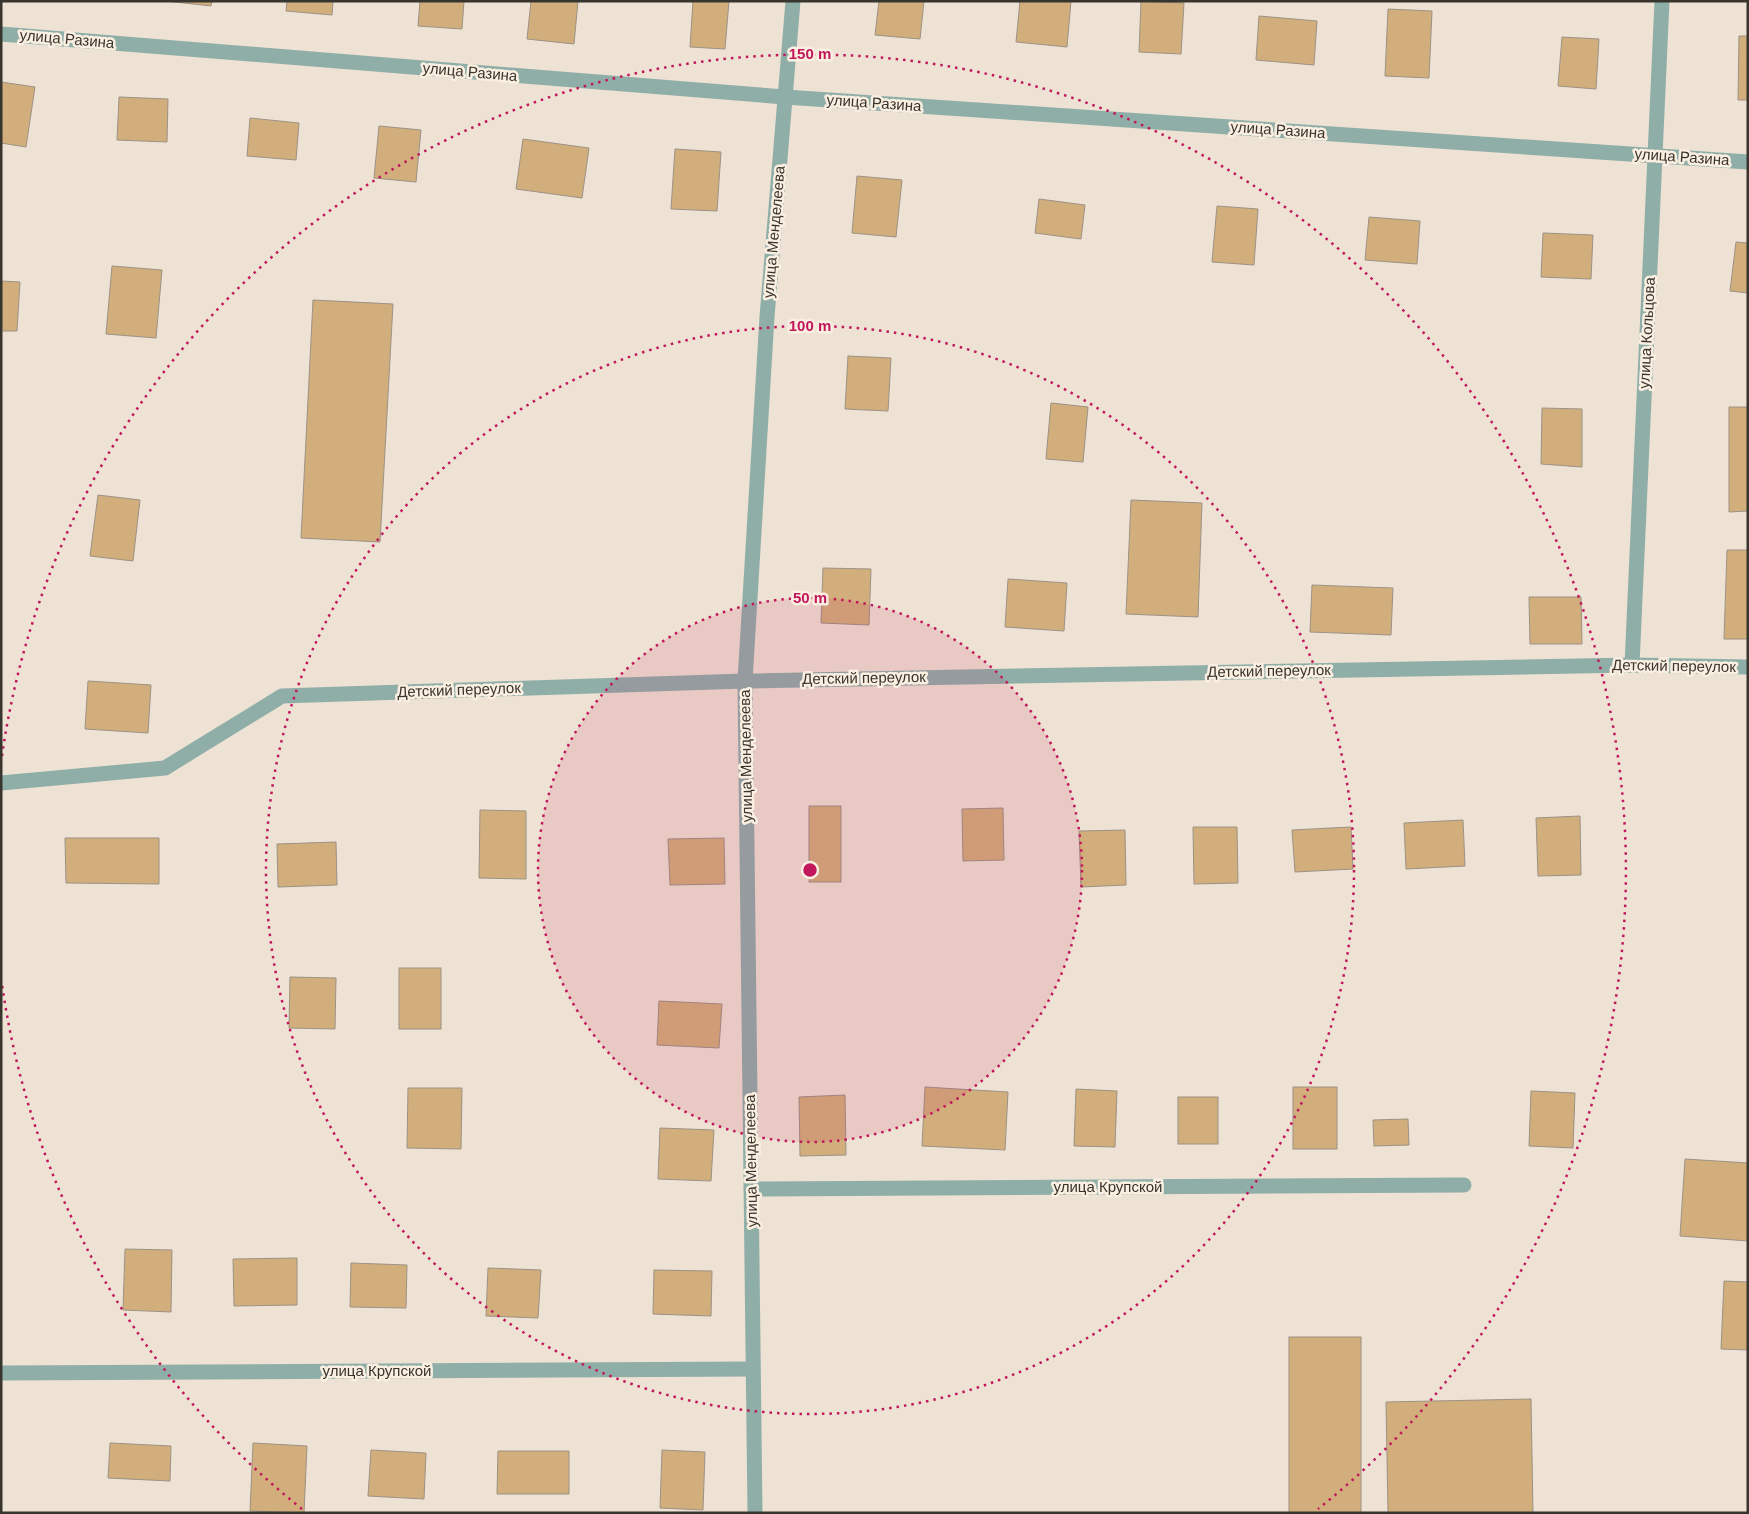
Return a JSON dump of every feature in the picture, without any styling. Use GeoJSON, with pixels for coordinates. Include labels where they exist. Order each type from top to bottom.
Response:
{"type":"FeatureCollection","features":[{"type":"Feature","properties":{"kind":"street","name":"улица Менделеева"},"geometry":{"type":"LineString","coordinates":[[755,1513],[744,680],[767,317],[793,1]]}},
{"type":"Feature","properties":{"kind":"street","name":"улица Кольцова"},"geometry":{"type":"LineString","coordinates":[[1632,665],[1662,1]]}},
{"type":"Feature","properties":{"kind":"street","name":"улица Разина"},"geometry":{"type":"LineString","coordinates":[[1,34],[785,98],[1748,162]]}},
{"type":"Feature","properties":{"kind":"street","name":"Детский переулок"},"geometry":{"type":"LineString","coordinates":[[1,783],[165,768],[282,696],[744,680],[1632,665],[1748,667]]}},
{"type":"Feature","properties":{"kind":"street","name":"улица Крупской"},"geometry":{"type":"LineString","coordinates":[[751,1189],[1464,1186]]}},
{"type":"Feature","properties":{"kind":"street","name":"улица Крупской"},"geometry":{"type":"LineString","coordinates":[[1,1373],[753,1369]]}},
{"type":"Feature","properties":{"kind":"building"},"geometry":{"type":"Polygon","coordinates":[[[166,1],[212,1],[211,6],[166,1]]]}},
{"type":"Feature","properties":{"kind":"building"},"geometry":{"type":"Polygon","coordinates":[[[287,1],[333,1],[332,15],[286,11],[287,1]]]}},
{"type":"Feature","properties":{"kind":"building"},"geometry":{"type":"Polygon","coordinates":[[[420,1],[464,1],[462,29],[418,26],[420,1]]]}},
{"type":"Feature","properties":{"kind":"building"},"geometry":{"type":"Polygon","coordinates":[[[531,1],[578,1],[574,44],[527,39],[531,1]]]}},
{"type":"Feature","properties":{"kind":"building"},"geometry":{"type":"Polygon","coordinates":[[[693,1],[729,1],[725,49],[690,47],[693,1]]]}},
{"type":"Feature","properties":{"kind":"building"},"geometry":{"type":"Polygon","coordinates":[[[879,1],[924,1],[920,39],[875,35],[879,1]]]}},
{"type":"Feature","properties":{"kind":"building"},"geometry":{"type":"Polygon","coordinates":[[[1020,1],[1071,1],[1067,47],[1016,42],[1020,1]]]}},
{"type":"Feature","properties":{"kind":"building"},"geometry":{"type":"Polygon","coordinates":[[[1141,1],[1184,3],[1181,54],[1139,52],[1141,1]]]}},
{"type":"Feature","properties":{"kind":"building"},"geometry":{"type":"Polygon","coordinates":[[[1388,9],[1432,11],[1429,78],[1385,76],[1388,9]]]}},
{"type":"Feature","properties":{"kind":"building"},"geometry":{"type":"Polygon","coordinates":[[[1259,16],[1317,21],[1314,65],[1256,60],[1259,16]]]}},
{"type":"Feature","properties":{"kind":"building"},"geometry":{"type":"Polygon","coordinates":[[[1739,36],[1748,36],[1748,100],[1738,100],[1739,36]]]}},
{"type":"Feature","properties":{"kind":"building"},"geometry":{"type":"Polygon","coordinates":[[[1562,37],[1599,39],[1596,89],[1558,86],[1562,37]]]}},
{"type":"Feature","properties":{"kind":"building"},"geometry":{"type":"Polygon","coordinates":[[[1,82],[35,87],[26,147],[1,143],[1,82]]]}},
{"type":"Feature","properties":{"kind":"building"},"geometry":{"type":"Polygon","coordinates":[[[119,97],[168,99],[167,142],[117,140],[119,97]]]}},
{"type":"Feature","properties":{"kind":"building"},"geometry":{"type":"Polygon","coordinates":[[[250,118],[299,123],[296,160],[247,156],[250,118]]]}},
{"type":"Feature","properties":{"kind":"building"},"geometry":{"type":"Polygon","coordinates":[[[379,126],[421,130],[416,182],[374,178],[379,126]]]}},
{"type":"Feature","properties":{"kind":"building"},"geometry":{"type":"Polygon","coordinates":[[[523,139],[589,148],[582,198],[516,189],[523,139]]]}},
{"type":"Feature","properties":{"kind":"building"},"geometry":{"type":"Polygon","coordinates":[[[675,149],[721,152],[717,211],[671,209],[675,149]]]}},
{"type":"Feature","properties":{"kind":"building"},"geometry":{"type":"Polygon","coordinates":[[[857,176],[902,180],[896,237],[852,233],[857,176]]]}},
{"type":"Feature","properties":{"kind":"building"},"geometry":{"type":"Polygon","coordinates":[[[1039,199],[1085,205],[1081,239],[1035,233],[1039,199]]]}},
{"type":"Feature","properties":{"kind":"building"},"geometry":{"type":"Polygon","coordinates":[[[1217,206],[1258,209],[1254,265],[1212,262],[1217,206]]]}},
{"type":"Feature","properties":{"kind":"building"},"geometry":{"type":"Polygon","coordinates":[[[1369,217],[1420,221],[1417,264],[1365,260],[1369,217]]]}},
{"type":"Feature","properties":{"kind":"building"},"geometry":{"type":"Polygon","coordinates":[[[1543,233],[1593,235],[1591,279],[1541,277],[1543,233]]]}},
{"type":"Feature","properties":{"kind":"building"},"geometry":{"type":"Polygon","coordinates":[[[1736,242],[1748,243],[1748,293],[1730,291],[1736,242]]]}},
{"type":"Feature","properties":{"kind":"building"},"geometry":{"type":"Polygon","coordinates":[[[112,266],[162,270],[156,338],[106,334],[112,266]]]}},
{"type":"Feature","properties":{"kind":"building"},"geometry":{"type":"Polygon","coordinates":[[[1,281],[20,282],[17,331],[1,331],[1,281]]]}},
{"type":"Feature","properties":{"kind":"building"},"geometry":{"type":"Polygon","coordinates":[[[313,300],[393,304],[380,542],[301,538],[313,300]]]}},
{"type":"Feature","properties":{"kind":"building"},"geometry":{"type":"Polygon","coordinates":[[[848,356],[891,358],[888,411],[845,409],[848,356]]]}},
{"type":"Feature","properties":{"kind":"building"},"geometry":{"type":"Polygon","coordinates":[[[1051,403],[1088,407],[1083,462],[1046,459],[1051,403]]]}},
{"type":"Feature","properties":{"kind":"building"},"geometry":{"type":"Polygon","coordinates":[[[1729,407],[1748,407],[1748,511],[1729,512],[1729,407]]]}},
{"type":"Feature","properties":{"kind":"building"},"geometry":{"type":"Polygon","coordinates":[[[1542,408],[1582,409],[1582,467],[1541,464],[1542,408]]]}},
{"type":"Feature","properties":{"kind":"building"},"geometry":{"type":"Polygon","coordinates":[[[98,495],[140,500],[133,561],[90,556],[98,495]]]}},
{"type":"Feature","properties":{"kind":"building"},"geometry":{"type":"Polygon","coordinates":[[[1131,500],[1202,503],[1198,617],[1126,614],[1131,500]]]}},
{"type":"Feature","properties":{"kind":"building"},"geometry":{"type":"Polygon","coordinates":[[[1727,550],[1748,550],[1748,639],[1724,639],[1727,550]]]}},
{"type":"Feature","properties":{"kind":"building"},"geometry":{"type":"Polygon","coordinates":[[[823,568],[871,569],[869,625],[821,623],[823,568]]]}},
{"type":"Feature","properties":{"kind":"building"},"geometry":{"type":"Polygon","coordinates":[[[1008,579],[1067,583],[1064,631],[1005,627],[1008,579]]]}},
{"type":"Feature","properties":{"kind":"building"},"geometry":{"type":"Polygon","coordinates":[[[1312,585],[1393,588],[1391,635],[1310,632],[1312,585]]]}},
{"type":"Feature","properties":{"kind":"building"},"geometry":{"type":"Polygon","coordinates":[[[1529,597],[1581,597],[1582,644],[1530,644],[1529,597]]]}},
{"type":"Feature","properties":{"kind":"building"},"geometry":{"type":"Polygon","coordinates":[[[88,681],[151,685],[148,733],[85,729],[88,681]]]}},
{"type":"Feature","properties":{"kind":"building"},"geometry":{"type":"Polygon","coordinates":[[[809,806],[841,806],[841,882],[809,882],[809,806]]]}},
{"type":"Feature","properties":{"kind":"building"},"geometry":{"type":"Polygon","coordinates":[[[1003,808],[1004,860],[963,861],[962,809],[1003,808]]]}},
{"type":"Feature","properties":{"kind":"building"},"geometry":{"type":"Polygon","coordinates":[[[480,810],[526,811],[526,879],[479,878],[480,810]]]}},
{"type":"Feature","properties":{"kind":"building"},"geometry":{"type":"Polygon","coordinates":[[[1580,816],[1581,875],[1538,876],[1536,818],[1580,816]]]}},
{"type":"Feature","properties":{"kind":"building"},"geometry":{"type":"Polygon","coordinates":[[[1463,820],[1465,866],[1406,869],[1404,823],[1463,820]]]}},
{"type":"Feature","properties":{"kind":"building"},"geometry":{"type":"Polygon","coordinates":[[[1193,827],[1237,827],[1238,883],[1194,884],[1193,827]]]}},
{"type":"Feature","properties":{"kind":"building"},"geometry":{"type":"Polygon","coordinates":[[[1351,827],[1353,869],[1295,872],[1292,830],[1351,827]]]}},
{"type":"Feature","properties":{"kind":"building"},"geometry":{"type":"Polygon","coordinates":[[[1125,830],[1126,885],[1081,887],[1079,831],[1125,830]]]}},
{"type":"Feature","properties":{"kind":"building"},"geometry":{"type":"Polygon","coordinates":[[[65,838],[159,838],[159,884],[66,883],[65,838]]]}},
{"type":"Feature","properties":{"kind":"building"},"geometry":{"type":"Polygon","coordinates":[[[724,838],[725,884],[670,885],[668,839],[724,838]]]}},
{"type":"Feature","properties":{"kind":"building"},"geometry":{"type":"Polygon","coordinates":[[[336,842],[337,885],[278,887],[277,844],[336,842]]]}},
{"type":"Feature","properties":{"kind":"building"},"geometry":{"type":"Polygon","coordinates":[[[399,968],[441,968],[441,1029],[399,1029],[399,968]]]}},
{"type":"Feature","properties":{"kind":"building"},"geometry":{"type":"Polygon","coordinates":[[[290,977],[336,978],[335,1029],[289,1028],[290,977]]]}},
{"type":"Feature","properties":{"kind":"building"},"geometry":{"type":"Polygon","coordinates":[[[659,1001],[722,1004],[719,1048],[657,1045],[659,1001]]]}},
{"type":"Feature","properties":{"kind":"building"},"geometry":{"type":"Polygon","coordinates":[[[925,1087],[1008,1092],[1005,1150],[922,1146],[925,1087]]]}},
{"type":"Feature","properties":{"kind":"building"},"geometry":{"type":"Polygon","coordinates":[[[1293,1087],[1337,1087],[1337,1149],[1293,1149],[1293,1087]]]}},
{"type":"Feature","properties":{"kind":"building"},"geometry":{"type":"Polygon","coordinates":[[[408,1088],[462,1088],[461,1149],[407,1148],[408,1088]]]}},
{"type":"Feature","properties":{"kind":"building"},"geometry":{"type":"Polygon","coordinates":[[[1076,1089],[1117,1091],[1115,1147],[1074,1146],[1076,1089]]]}},
{"type":"Feature","properties":{"kind":"building"},"geometry":{"type":"Polygon","coordinates":[[[1531,1091],[1575,1093],[1573,1148],[1529,1146],[1531,1091]]]}},
{"type":"Feature","properties":{"kind":"building"},"geometry":{"type":"Polygon","coordinates":[[[845,1095],[846,1155],[800,1156],[799,1097],[845,1095]]]}},
{"type":"Feature","properties":{"kind":"building"},"geometry":{"type":"Polygon","coordinates":[[[1178,1097],[1218,1097],[1218,1144],[1178,1144],[1178,1097]]]}},
{"type":"Feature","properties":{"kind":"building"},"geometry":{"type":"Polygon","coordinates":[[[1408,1119],[1409,1145],[1374,1146],[1373,1120],[1408,1119]]]}},
{"type":"Feature","properties":{"kind":"building"},"geometry":{"type":"Polygon","coordinates":[[[660,1128],[714,1130],[711,1181],[658,1179],[660,1128]]]}},
{"type":"Feature","properties":{"kind":"building"},"geometry":{"type":"Polygon","coordinates":[[[1685,1159],[1748,1163],[1748,1241],[1680,1236],[1685,1159]]]}},
{"type":"Feature","properties":{"kind":"building"},"geometry":{"type":"Polygon","coordinates":[[[125,1249],[172,1250],[171,1312],[123,1310],[125,1249]]]}},
{"type":"Feature","properties":{"kind":"building"},"geometry":{"type":"Polygon","coordinates":[[[297,1258],[297,1305],[234,1306],[233,1259],[297,1258]]]}},
{"type":"Feature","properties":{"kind":"building"},"geometry":{"type":"Polygon","coordinates":[[[351,1263],[407,1265],[406,1308],[350,1307],[351,1263]]]}},
{"type":"Feature","properties":{"kind":"building"},"geometry":{"type":"Polygon","coordinates":[[[488,1268],[541,1270],[538,1318],[486,1316],[488,1268]]]}},
{"type":"Feature","properties":{"kind":"building"},"geometry":{"type":"Polygon","coordinates":[[[654,1270],[712,1271],[711,1316],[653,1314],[654,1270]]]}},
{"type":"Feature","properties":{"kind":"building"},"geometry":{"type":"Polygon","coordinates":[[[1724,1281],[1748,1282],[1748,1350],[1721,1349],[1724,1281]]]}},
{"type":"Feature","properties":{"kind":"building"},"geometry":{"type":"Polygon","coordinates":[[[1289,1337],[1361,1337],[1361,1513],[1289,1513],[1289,1337]]]}},
{"type":"Feature","properties":{"kind":"building"},"geometry":{"type":"Polygon","coordinates":[[[1531,1399],[1533,1513],[1388,1513],[1386,1402],[1531,1399]]]}},
{"type":"Feature","properties":{"kind":"building"},"geometry":{"type":"Polygon","coordinates":[[[110,1443],[171,1446],[170,1481],[108,1478],[110,1443]]]}},
{"type":"Feature","properties":{"kind":"building"},"geometry":{"type":"Polygon","coordinates":[[[253,1443],[307,1446],[304,1513],[250,1511],[253,1443]]]}},
{"type":"Feature","properties":{"kind":"building"},"geometry":{"type":"Polygon","coordinates":[[[371,1450],[426,1453],[424,1499],[368,1496],[371,1450]]]}},
{"type":"Feature","properties":{"kind":"building"},"geometry":{"type":"Polygon","coordinates":[[[662,1450],[705,1452],[703,1510],[660,1508],[662,1450]]]}},
{"type":"Feature","properties":{"kind":"building"},"geometry":{"type":"Polygon","coordinates":[[[498,1451],[569,1451],[569,1494],[497,1494],[498,1451]]]}}]}
